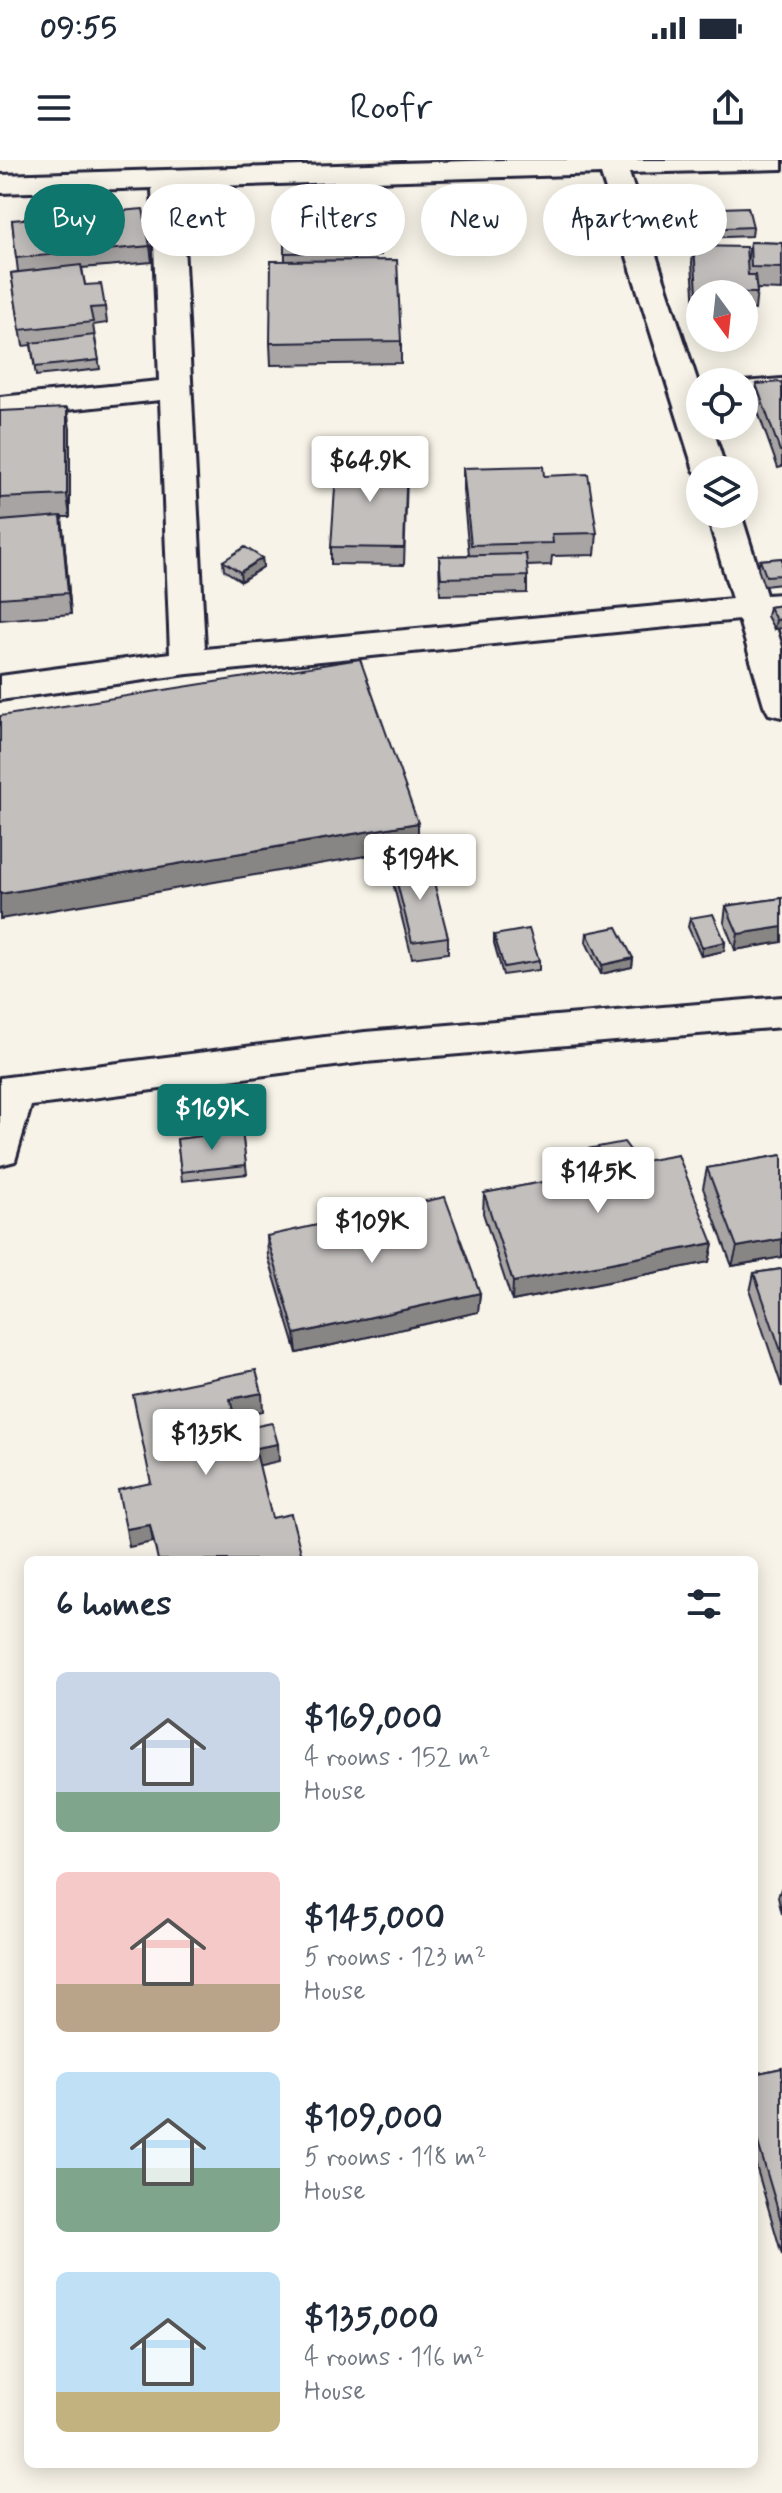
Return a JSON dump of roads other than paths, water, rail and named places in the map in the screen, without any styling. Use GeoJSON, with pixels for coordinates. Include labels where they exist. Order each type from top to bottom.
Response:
{"type":"FeatureCollection","features":[{"type":"Feature","properties":{"kind":"street"},"geometry":{"type":"LineString","coordinates":[[0,184],[782,160]]}},
{"type":"Feature","properties":{"kind":"street"},"geometry":{"type":"LineString","coordinates":[[630,165],[686,370]]}},
{"type":"Feature","properties":{"kind":"street"},"geometry":{"type":"LineString","coordinates":[[166,179],[188,662]]}},
{"type":"Feature","properties":{"kind":"street"},"geometry":{"type":"LineString","coordinates":[[758,390],[782,388]]}},
{"type":"Feature","properties":{"kind":"street"},"geometry":{"type":"LineString","coordinates":[[0,407],[175,389]]}},
{"type":"Feature","properties":{"kind":"street"},"geometry":{"type":"LineString","coordinates":[[731,528],[768,606],[782,705]]}},
{"type":"Feature","properties":{"kind":"street"},"geometry":{"type":"LineString","coordinates":[[0,688],[188,662],[768,606]]}},
{"type":"Feature","properties":{"kind":"street"},"geometry":{"type":"LineString","coordinates":[[0,1149],[7,1093],[365,1047],[782,1012]]}}]}
